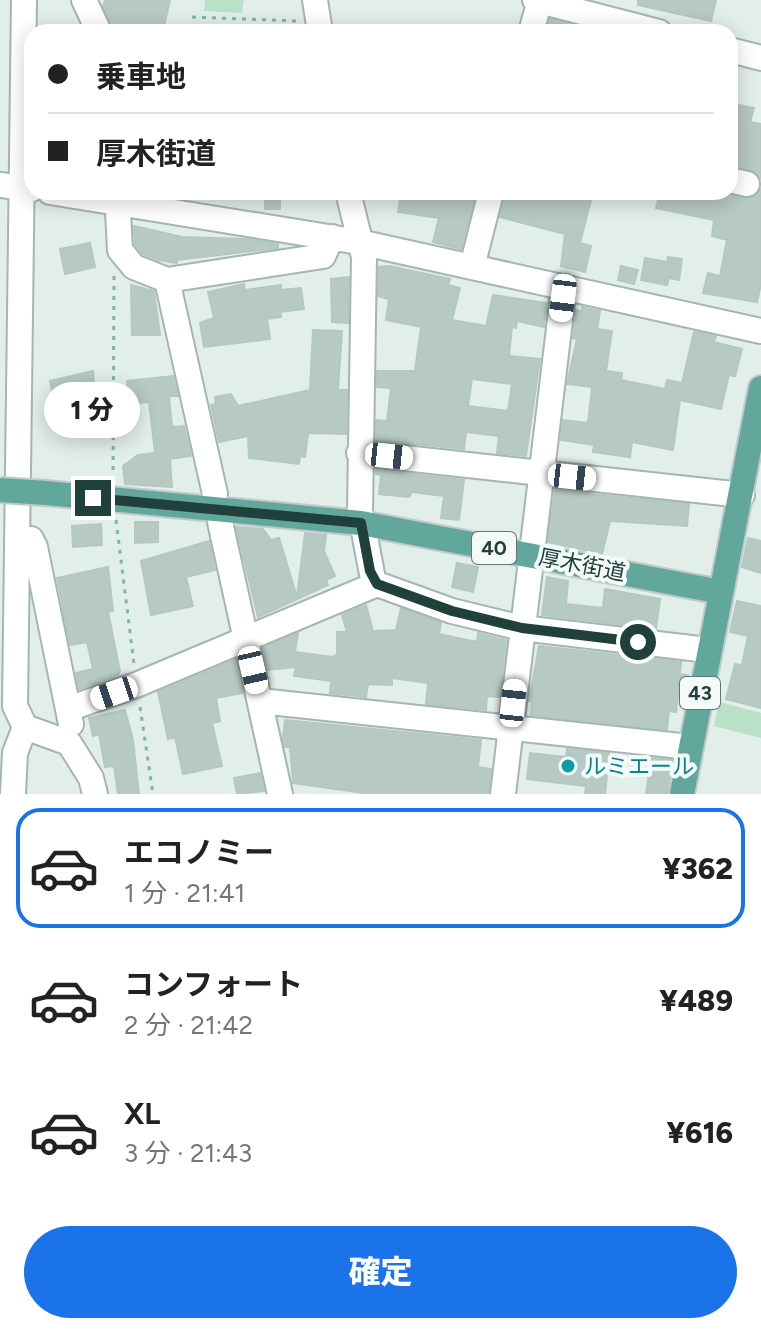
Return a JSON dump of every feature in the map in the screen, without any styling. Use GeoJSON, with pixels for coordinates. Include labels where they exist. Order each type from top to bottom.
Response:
{"type":"FeatureCollection","features":[{"type":"Feature","properties":{"kind":"main road"},"geometry":{"type":"LineString","coordinates":[[721,592],[761,388]]}},
{"type":"Feature","properties":{"kind":"main road","name":"厚木街道"},"geometry":{"type":"LineString","coordinates":[[0,490],[361,523],[721,592]]}},
{"type":"Feature","properties":{"kind":"main road","name":"43"},"geometry":{"type":"LineString","coordinates":[[682,794],[721,592]]}},
{"type":"Feature","properties":{"kind":"street"},"geometry":{"type":"LineString","coordinates":[[24,0],[19,187],[15,706],[25,727],[69,743],[91,778],[95,794]]}},
{"type":"Feature","properties":{"kind":"street"},"geometry":{"type":"LineString","coordinates":[[84,0],[95,24]]}},
{"type":"Feature","properties":{"kind":"street"},"geometry":{"type":"LineString","coordinates":[[533,24],[538,0],[629,24]]}},
{"type":"Feature","properties":{"kind":"street"},"geometry":{"type":"LineString","coordinates":[[738,52],[761,58]]}},
{"type":"Feature","properties":{"kind":"street"},"geometry":{"type":"LineString","coordinates":[[117,200],[120,250],[134,267],[167,280],[323,256],[332,237]]}},
{"type":"Feature","properties":{"kind":"street"},"geometry":{"type":"LineString","coordinates":[[133,200],[359,242],[761,331]]}},
{"type":"Feature","properties":{"kind":"street"},"geometry":{"type":"LineString","coordinates":[[350,200],[364,257],[359,453],[361,523],[370,571],[377,584],[452,611],[522,628],[708,650]]}},
{"type":"Feature","properties":{"kind":"street"},"geometry":{"type":"LineString","coordinates":[[472,267],[489,200]]}},
{"type":"Feature","properties":{"kind":"street"},"geometry":{"type":"LineString","coordinates":[[167,280],[215,494]]}},
{"type":"Feature","properties":{"kind":"street"},"geometry":{"type":"LineString","coordinates":[[503,794],[564,287]]}},
{"type":"Feature","properties":{"kind":"street"},"geometry":{"type":"LineString","coordinates":[[359,453],[742,495]]}},
{"type":"Feature","properties":{"kind":"street"},"geometry":{"type":"LineString","coordinates":[[220,522],[280,794]]}},
{"type":"Feature","properties":{"kind":"street"},"geometry":{"type":"LineString","coordinates":[[31,539],[68,709],[72,736],[69,743]]}},
{"type":"Feature","properties":{"kind":"street"},"geometry":{"type":"LineString","coordinates":[[68,709],[136,685],[377,584]]}},
{"type":"Feature","properties":{"kind":"street"},"geometry":{"type":"LineString","coordinates":[[260,701],[690,747]]}},
{"type":"Feature","properties":{"kind":"street"},"geometry":{"type":"LineString","coordinates":[[13,794],[15,753],[25,727]]}},
{"type":"Feature","properties":{"kind":"path"},"geometry":{"type":"LineString","coordinates":[[192,17],[318,18]]}},
{"type":"Feature","properties":{"kind":"path"},"geometry":{"type":"LineString","coordinates":[[113,488],[112,321],[114,270],[120,250]]}},
{"type":"Feature","properties":{"kind":"path"},"geometry":{"type":"LineString","coordinates":[[116,514],[136,685],[153,794]]}},
{"type":"Feature","properties":{"kind":"green space"},"geometry":{"type":"Polygon","coordinates":[[[205,0],[244,0],[242,13],[204,11],[205,0]]]}},
{"type":"Feature","properties":{"kind":"green space"},"geometry":{"type":"Polygon","coordinates":[[[719,702],[761,713],[761,738],[714,726],[719,702]]]}},
{"type":"Feature","properties":{"kind":"building"},"geometry":{"type":"Polygon","coordinates":[[[105,0],[170,0],[164,24],[111,24],[103,6],[105,0]]]}},
{"type":"Feature","properties":{"kind":"building"},"geometry":{"type":"Polygon","coordinates":[[[638,0],[716,0],[711,21],[638,5],[638,0]]]}},
{"type":"Feature","properties":{"kind":"building"},"geometry":{"type":"Polygon","coordinates":[[[550,19],[568,24],[549,24],[550,19]]]}},
{"type":"Feature","properties":{"kind":"building"},"geometry":{"type":"Polygon","coordinates":[[[738,105],[754,108],[750,122],[761,124],[761,179],[751,170],[738,166],[738,105]]]}},
{"type":"Feature","properties":{"kind":"building"},"geometry":{"type":"Polygon","coordinates":[[[761,189],[761,284],[757,302],[703,293],[708,273],[720,276],[727,240],[712,236],[714,220],[656,208],[658,200],[752,198],[761,189]]]}},
{"type":"Feature","properties":{"kind":"building"},"geometry":{"type":"Polygon","coordinates":[[[265,200],[280,200],[280,209],[265,209],[265,200]]]}},
{"type":"Feature","properties":{"kind":"building"},"geometry":{"type":"Polygon","coordinates":[[[400,200],[474,200],[461,249],[433,242],[439,218],[398,212],[400,200]]]}},
{"type":"Feature","properties":{"kind":"building"},"geometry":{"type":"Polygon","coordinates":[[[504,200],[591,200],[580,243],[591,246],[585,272],[561,266],[565,234],[500,217],[504,200]]]}},
{"type":"Feature","properties":{"kind":"building"},"geometry":{"type":"Polygon","coordinates":[[[134,226],[182,237],[247,239],[278,244],[278,248],[177,260],[177,263],[143,254],[135,244],[134,226]]]}},
{"type":"Feature","properties":{"kind":"building"},"geometry":{"type":"Polygon","coordinates":[[[90,243],[95,267],[65,274],[60,249],[90,243]]]}},
{"type":"Feature","properties":{"kind":"building"},"geometry":{"type":"Polygon","coordinates":[[[668,257],[682,259],[679,280],[669,278],[667,285],[641,280],[645,258],[667,262],[668,257]]]}},
{"type":"Feature","properties":{"kind":"building"},"geometry":{"type":"Polygon","coordinates":[[[389,266],[450,279],[448,285],[460,288],[452,320],[486,326],[493,295],[547,303],[544,327],[517,321],[516,328],[512,327],[509,356],[540,359],[526,456],[497,453],[499,436],[466,432],[464,449],[376,440],[376,420],[387,421],[391,388],[377,387],[377,371],[415,371],[421,327],[386,320],[389,299],[378,296],[379,267],[389,266]],[[472,379],[468,406],[508,411],[512,384],[472,379]]]}},
{"type":"Feature","properties":{"kind":"building"},"geometry":{"type":"Polygon","coordinates":[[[621,266],[638,270],[634,284],[618,280],[621,266]]]}},
{"type":"Feature","properties":{"kind":"building"},"geometry":{"type":"Polygon","coordinates":[[[349,277],[348,323],[332,322],[331,279],[349,277]]]}},
{"type":"Feature","properties":{"kind":"building"},"geometry":{"type":"Polygon","coordinates":[[[244,284],[245,290],[281,285],[281,290],[301,288],[304,309],[280,312],[281,317],[267,319],[270,339],[204,347],[200,323],[214,318],[208,292],[244,284]]]}},
{"type":"Feature","properties":{"kind":"building"},"geometry":{"type":"Polygon","coordinates":[[[131,285],[154,291],[160,335],[132,335],[131,285]]]}},
{"type":"Feature","properties":{"kind":"building"},"geometry":{"type":"Polygon","coordinates":[[[582,307],[600,311],[597,329],[612,331],[606,371],[622,373],[621,380],[665,389],[667,380],[682,383],[694,332],[716,336],[714,342],[742,349],[735,376],[729,375],[721,409],[680,400],[673,450],[632,442],[630,457],[593,452],[594,445],[561,440],[563,420],[588,423],[592,387],[567,384],[577,339],[573,338],[576,310],[582,311],[582,307]]]}},
{"type":"Feature","properties":{"kind":"building"},"geometry":{"type":"Polygon","coordinates":[[[313,330],[342,331],[338,390],[347,390],[346,434],[308,433],[305,457],[300,456],[299,464],[249,458],[248,436],[219,442],[211,405],[216,404],[215,397],[231,394],[238,406],[310,390],[313,330]]]}},
{"type":"Feature","properties":{"kind":"building"},"geometry":{"type":"Polygon","coordinates":[[[93,371],[95,397],[56,409],[50,381],[93,371]]]}},
{"type":"Feature","properties":{"kind":"building"},"geometry":{"type":"Polygon","coordinates":[[[173,376],[178,396],[169,396],[172,427],[184,426],[191,456],[170,459],[172,487],[125,484],[123,466],[138,455],[155,453],[149,402],[129,404],[127,381],[173,376]]]}},
{"type":"Feature","properties":{"kind":"building"},"geometry":{"type":"Polygon","coordinates":[[[376,470],[464,480],[459,520],[441,518],[444,496],[412,492],[409,497],[379,494],[381,475],[376,474],[376,470]]]}},
{"type":"Feature","properties":{"kind":"building"},"geometry":{"type":"Polygon","coordinates":[[[555,490],[689,504],[687,526],[610,521],[602,554],[548,542],[555,490]]]}},
{"type":"Feature","properties":{"kind":"building"},"geometry":{"type":"Polygon","coordinates":[[[135,522],[158,522],[158,542],[135,543],[135,522]]]}},
{"type":"Feature","properties":{"kind":"building"},"geometry":{"type":"Polygon","coordinates":[[[101,524],[102,545],[73,547],[72,526],[101,524]]]}},
{"type":"Feature","properties":{"kind":"building"},"geometry":{"type":"Polygon","coordinates":[[[236,527],[263,529],[271,540],[279,538],[297,597],[305,533],[326,535],[324,551],[335,576],[326,580],[328,585],[258,617],[236,527]]]}},
{"type":"Feature","properties":{"kind":"building"},"geometry":{"type":"Polygon","coordinates":[[[748,538],[761,541],[761,573],[742,567],[748,538]]]}},
{"type":"Feature","properties":{"kind":"building"},"geometry":{"type":"Polygon","coordinates":[[[209,541],[215,570],[186,577],[193,606],[151,615],[141,561],[209,541]]]}},
{"type":"Feature","properties":{"kind":"building"},"geometry":{"type":"Polygon","coordinates":[[[457,563],[478,567],[473,592],[452,587],[457,563]]]}},
{"type":"Feature","properties":{"kind":"building"},"geometry":{"type":"Polygon","coordinates":[[[108,567],[113,611],[108,612],[120,671],[118,675],[79,689],[76,673],[93,669],[87,642],[70,645],[57,578],[108,567]]]}},
{"type":"Feature","properties":{"kind":"building"},"geometry":{"type":"Polygon","coordinates":[[[547,577],[568,581],[566,604],[603,608],[605,589],[660,599],[656,629],[542,615],[547,577]]]}},
{"type":"Feature","properties":{"kind":"building"},"geometry":{"type":"Polygon","coordinates":[[[737,601],[761,606],[761,708],[726,699],[735,664],[742,665],[748,636],[730,632],[737,601]]]}},
{"type":"Feature","properties":{"kind":"building"},"geometry":{"type":"Polygon","coordinates":[[[366,605],[373,631],[396,630],[401,608],[441,623],[439,634],[477,642],[478,633],[506,640],[500,697],[487,696],[486,710],[426,704],[428,683],[392,678],[392,685],[368,684],[366,697],[330,693],[331,681],[294,676],[296,667],[268,670],[263,648],[298,633],[295,652],[333,657],[337,654],[337,632],[347,632],[342,615],[366,605]]]}},
{"type":"Feature","properties":{"kind":"building"},"geometry":{"type":"Polygon","coordinates":[[[539,646],[681,662],[680,674],[688,675],[686,697],[678,696],[676,712],[669,711],[667,730],[531,715],[532,701],[529,701],[539,646]]]}},
{"type":"Feature","properties":{"kind":"building"},"geometry":{"type":"Polygon","coordinates":[[[235,660],[242,693],[216,698],[220,721],[212,723],[222,766],[183,774],[175,737],[168,739],[158,692],[235,660]]]}},
{"type":"Feature","properties":{"kind":"building"},"geometry":{"type":"Polygon","coordinates":[[[125,710],[133,740],[139,794],[118,794],[114,766],[105,767],[99,734],[93,736],[89,718],[125,710]]]}},
{"type":"Feature","properties":{"kind":"building"},"geometry":{"type":"Polygon","coordinates":[[[285,720],[481,740],[478,767],[491,769],[488,794],[371,794],[293,783],[290,747],[285,747],[283,738],[285,720]]]}},
{"type":"Feature","properties":{"kind":"building","name":"ルミエール"},"geometry":{"type":"Polygon","coordinates":[[[567,749],[609,753],[605,794],[585,794],[586,786],[527,779],[530,753],[566,757],[567,749]]]}},
{"type":"Feature","properties":{"kind":"building"},"geometry":{"type":"Polygon","coordinates":[[[651,758],[673,760],[667,794],[646,794],[651,758]]]}},
{"type":"Feature","properties":{"kind":"building"},"geometry":{"type":"Polygon","coordinates":[[[260,773],[264,791],[237,794],[234,778],[260,773]]]}},
{"type":"Feature","properties":{"kind":"place","name":"ルミエール"},"geometry":{"type":"Point","coordinates":[568,766]}},
{"type":"Feature","properties":{"kind":"route"},"geometry":{"type":"LineString","coordinates":[[93,498],[361,523],[370,571],[377,584],[452,611],[522,628],[638,642]]}}]}
